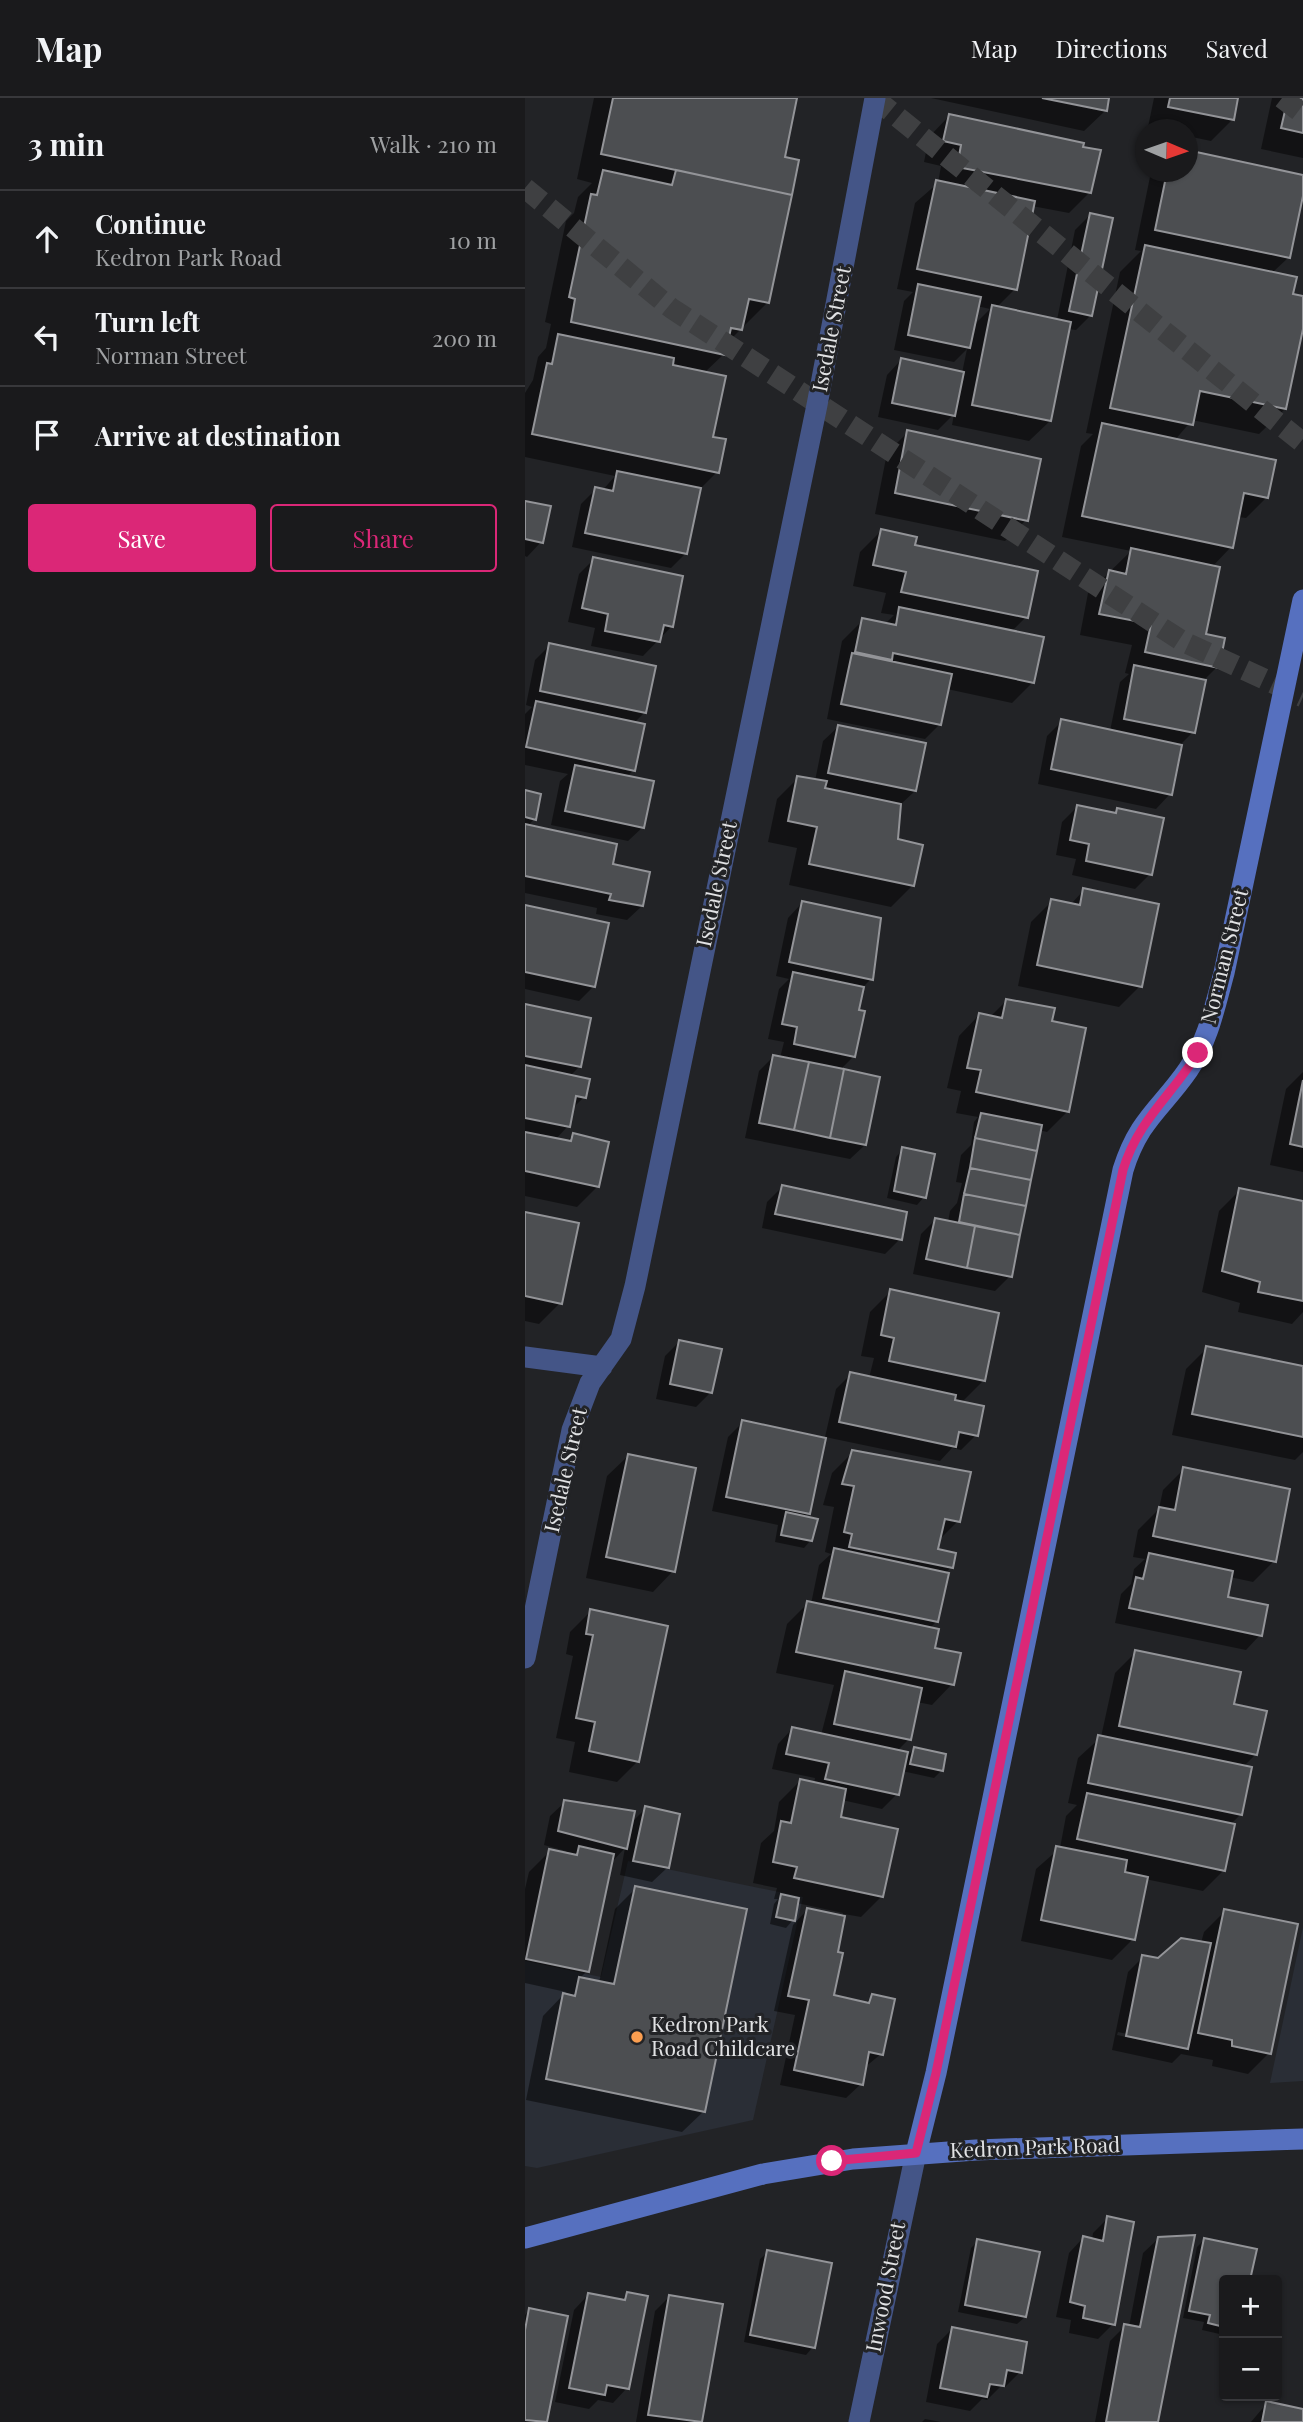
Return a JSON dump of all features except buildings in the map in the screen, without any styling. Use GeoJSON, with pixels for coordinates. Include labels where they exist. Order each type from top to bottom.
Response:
{"type":"FeatureCollection","features":[{"type":"Feature","properties":{"kind":"street","name":"Isedale Street"},"geometry":{"type":"LineString","coordinates":[[525,1658],[572,1430],[584,1396],[627,1323],[817,405],[875,98]]}},
{"type":"Feature","properties":{"kind":"street","name":"Norman Street"},"geometry":{"type":"LineString","coordinates":[[916,2153],[936,2073],[1123,1170],[1137,1133],[1186,1072],[1198,1053],[1210,1021],[1227,960],[1303,600]]}},
{"type":"Feature","properties":{"kind":"street"},"geometry":{"type":"LineString","coordinates":[[525,1357],[602,1367]]}},
{"type":"Feature","properties":{"kind":"street","name":"Kedron Park Road"},"geometry":{"type":"LineString","coordinates":[[525,2238],[763,2175],[832,2161],[916,2153],[1303,2139]]}},
{"type":"Feature","properties":{"kind":"street","name":"Inwood Street"},"geometry":{"type":"LineString","coordinates":[[859,2422],[916,2153]]}},
{"type":"Feature","properties":{"kind":"shaded area"},"geometry":{"type":"Polygon","coordinates":[[[628,1861],[803,1897],[753,2120],[537,2168],[525,2166],[525,1961],[601,1977],[628,1861]]]}},
{"type":"Feature","properties":{"kind":"shaded area"},"geometry":{"type":"Polygon","coordinates":[[[1303,1927],[1303,2081],[1270,2083],[1303,1927]]]}},
{"type":"Feature","properties":{"kind":"tunnel"},"geometry":{"type":"LineString","coordinates":[[874,98],[1303,443]]}},
{"type":"Feature","properties":{"kind":"tunnel"},"geometry":{"type":"LineString","coordinates":[[1282,98],[1303,114]]}},
{"type":"Feature","properties":{"kind":"tunnel"},"geometry":{"type":"LineString","coordinates":[[525,188],[671,308],[1182,641],[1303,697]]}},
{"type":"Feature","properties":{"kind":"place","name":"Kedron Park Road Childcare"},"geometry":{"type":"Point","coordinates":[637,2037]}},
{"type":"Feature","properties":{"kind":"route"},"geometry":{"type":"LineString","coordinates":[[832,2161],[916,2153],[936,2073],[1114,1225],[1123,1170],[1137,1133],[1198,1053]]}}]}
